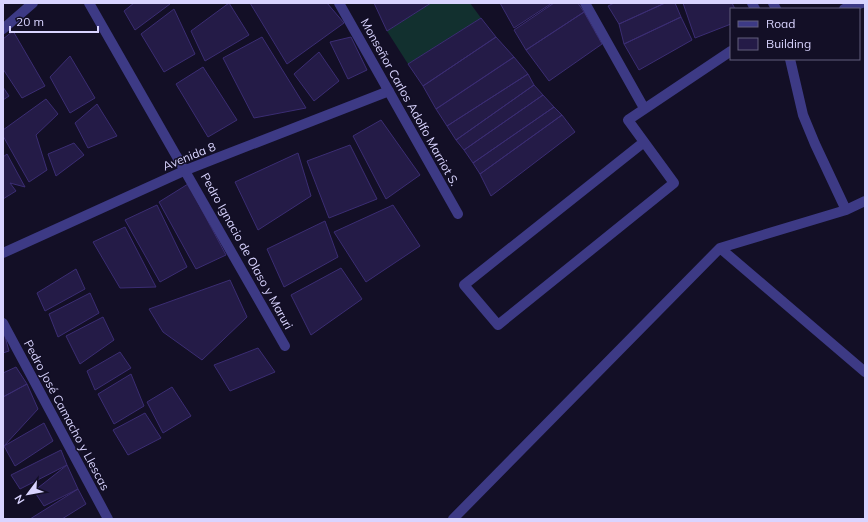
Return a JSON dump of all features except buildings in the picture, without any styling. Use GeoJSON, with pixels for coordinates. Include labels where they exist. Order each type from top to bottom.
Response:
{"type":"FeatureCollection","features":[{"type":"Feature","properties":{"kind":"street"},"geometry":{"type":"LineString","coordinates":[[3,29],[33,3]]}},
{"type":"Feature","properties":{"kind":"street","name":"Pedro Ignacio de Olaso y Maruri"},"geometry":{"type":"LineString","coordinates":[[89,3],[186,170],[285,346]]}},
{"type":"Feature","properties":{"kind":"street","name":"Monseñor Carlos Adolfo Marriot S."},"geometry":{"type":"LineString","coordinates":[[339,3],[458,214]]}},
{"type":"Feature","properties":{"kind":"street"},"geometry":{"type":"LineString","coordinates":[[585,3],[644,108]]}},
{"type":"Feature","properties":{"kind":"street"},"geometry":{"type":"LineString","coordinates":[[847,8],[862,3]]}},
{"type":"Feature","properties":{"kind":"street"},"geometry":{"type":"LineString","coordinates":[[644,142],[464,285],[498,325],[674,183],[628,120],[730,52]]}},
{"type":"Feature","properties":{"kind":"street"},"geometry":{"type":"LineString","coordinates":[[790,60],[803,114],[815,144],[846,210]]}},
{"type":"Feature","properties":{"kind":"street","name":"Avenida 8"},"geometry":{"type":"LineString","coordinates":[[3,253],[186,170],[389,92]]}},
{"type":"Feature","properties":{"kind":"street"},"geometry":{"type":"LineString","coordinates":[[453,519],[720,248],[846,210],[865,201]]}},
{"type":"Feature","properties":{"kind":"street"},"geometry":{"type":"LineString","coordinates":[[720,248],[865,372]]}},
{"type":"Feature","properties":{"kind":"street","name":"Pedro José Camacho y Llescas"},"geometry":{"type":"LineString","coordinates":[[3,323],[108,519]]}},
{"type":"Feature","properties":{"kind":"green space"},"geometry":{"type":"Polygon","coordinates":[[[431,3],[470,3],[481,18],[408,64],[387,31],[431,3]]]}}]}
